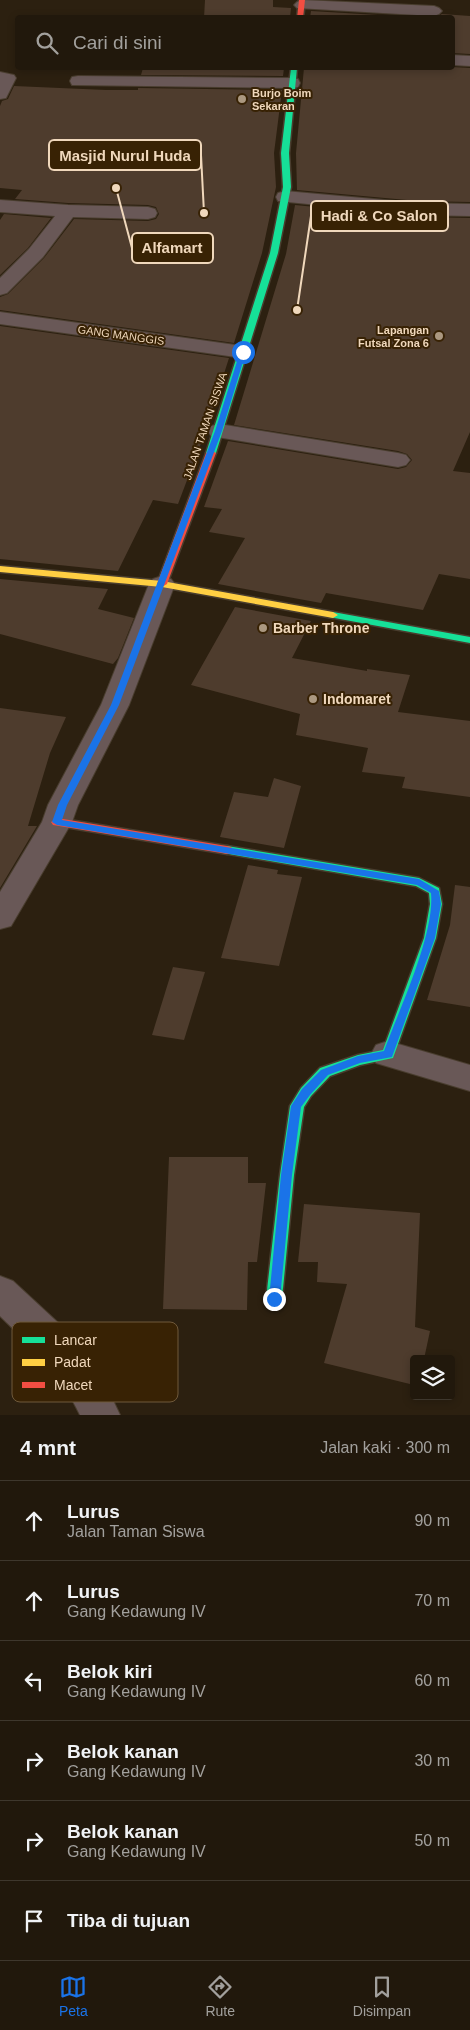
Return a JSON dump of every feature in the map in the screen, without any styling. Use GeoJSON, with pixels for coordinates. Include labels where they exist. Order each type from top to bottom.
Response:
{"type":"FeatureCollection","features":[{"type":"Feature","properties":{"kind":"main road","name":"JALAN TAMAN SISWA"},"geometry":{"type":"LineString","coordinates":[[162,584],[219,431],[274,253],[287,187],[285,153],[293,75]]}},
{"type":"Feature","properties":{"kind":"main road"},"geometry":{"type":"LineString","coordinates":[[0,569],[162,584],[470,640]]}},
{"type":"Feature","properties":{"kind":"main road"},"geometry":{"type":"LineString","coordinates":[[57,822],[419,882],[435,891],[436,904],[430,938],[388,1054],[358,1060],[325,1072],[296,1106],[274,1299]]}},
{"type":"Feature","properties":{"kind":"street"},"geometry":{"type":"LineString","coordinates":[[301,8],[434,11]]}},
{"type":"Feature","properties":{"kind":"street"},"geometry":{"type":"LineString","coordinates":[[455,60],[470,61]]}},
{"type":"Feature","properties":{"kind":"street"},"geometry":{"type":"LineString","coordinates":[[78,81],[293,75]]}},
{"type":"Feature","properties":{"kind":"street"},"geometry":{"type":"LineString","coordinates":[[0,94],[4,78]]}},
{"type":"Feature","properties":{"kind":"street"},"geometry":{"type":"LineString","coordinates":[[285,197],[418,209],[470,210]]}},
{"type":"Feature","properties":{"kind":"street"},"geometry":{"type":"LineString","coordinates":[[0,206],[68,211],[148,213]]}},
{"type":"Feature","properties":{"kind":"street"},"geometry":{"type":"LineString","coordinates":[[0,289],[36,253],[68,211]]}},
{"type":"Feature","properties":{"kind":"street","name":"GANG MANGGIS"},"geometry":{"type":"LineString","coordinates":[[0,318],[243,352]]}},
{"type":"Feature","properties":{"kind":"street"},"geometry":{"type":"LineString","coordinates":[[219,431],[398,460]]}},
{"type":"Feature","properties":{"kind":"street"},"geometry":{"type":"LineString","coordinates":[[0,918],[57,822],[63,805],[115,705],[162,584]]}},
{"type":"Feature","properties":{"kind":"street"},"geometry":{"type":"LineString","coordinates":[[388,1054],[470,1078]]}},
{"type":"Feature","properties":{"kind":"street"},"geometry":{"type":"LineString","coordinates":[[0,1292],[32,1322]]}},
{"type":"Feature","properties":{"kind":"street"},"geometry":{"type":"LineString","coordinates":[[94,1402],[100,1415]]}},
{"type":"Feature","properties":{"kind":"building"},"geometry":{"type":"Polygon","coordinates":[[[205,0],[273,0],[273,7],[291,8],[290,15],[204,15],[205,0]]]}},
{"type":"Feature","properties":{"kind":"building"},"geometry":{"type":"Polygon","coordinates":[[[311,11],[378,15],[310,15],[311,11]]]}},
{"type":"Feature","properties":{"kind":"building"},"geometry":{"type":"Polygon","coordinates":[[[442,14],[470,16],[470,54],[455,53],[455,15],[440,15],[442,14]]]}},
{"type":"Feature","properties":{"kind":"building"},"geometry":{"type":"Polygon","coordinates":[[[455,67],[470,68],[470,202],[418,201],[297,190],[296,153],[304,70],[455,70],[455,67]]]}},
{"type":"Feature","properties":{"kind":"building"},"geometry":{"type":"Polygon","coordinates":[[[142,70],[284,70],[283,76],[141,75],[142,70]]]}},
{"type":"Feature","properties":{"kind":"building"},"geometry":{"type":"Polygon","coordinates":[[[14,86],[106,90],[138,90],[138,88],[282,90],[274,153],[276,187],[262,253],[234,343],[0,310],[0,297],[8,294],[44,258],[74,219],[148,221],[156,219],[159,214],[156,207],[148,205],[68,203],[15,199],[22,190],[0,188],[0,106],[2,101],[8,99],[14,86]]]}},
{"type":"Feature","properties":{"kind":"building"},"geometry":{"type":"Polygon","coordinates":[[[295,205],[418,217],[470,218],[470,432],[453,471],[470,473],[470,579],[439,574],[423,610],[326,593],[321,603],[218,584],[245,538],[209,532],[222,509],[204,507],[228,441],[398,469],[406,467],[412,460],[407,454],[398,451],[234,425],[286,254],[295,205]]]}},
{"type":"Feature","properties":{"kind":"building"},"geometry":{"type":"Polygon","coordinates":[[[4,214],[51,218],[28,248],[0,275],[0,220],[4,214]]]}},
{"type":"Feature","properties":{"kind":"building"},"geometry":{"type":"Polygon","coordinates":[[[0,326],[229,358],[206,430],[178,504],[153,500],[118,571],[0,559],[0,326]]]}},
{"type":"Feature","properties":{"kind":"building"},"geometry":{"type":"Polygon","coordinates":[[[0,579],[108,589],[98,609],[134,618],[118,658],[113,664],[0,634],[0,579]]]}},
{"type":"Feature","properties":{"kind":"building"},"geometry":{"type":"Polygon","coordinates":[[[235,607],[311,621],[292,658],[367,671],[367,669],[410,675],[398,712],[470,721],[470,797],[402,788],[405,777],[362,772],[368,748],[296,735],[300,714],[191,685],[235,607]]]}},
{"type":"Feature","properties":{"kind":"building"},"geometry":{"type":"Polygon","coordinates":[[[0,708],[66,717],[50,753],[28,826],[37,826],[0,888],[0,708]]]}},
{"type":"Feature","properties":{"kind":"building"},"geometry":{"type":"Polygon","coordinates":[[[274,778],[301,786],[284,848],[220,837],[234,792],[268,797],[274,778]]]}},
{"type":"Feature","properties":{"kind":"building"},"geometry":{"type":"Polygon","coordinates":[[[248,865],[278,870],[277,874],[302,877],[279,966],[221,958],[248,865]]]}},
{"type":"Feature","properties":{"kind":"building"},"geometry":{"type":"Polygon","coordinates":[[[455,885],[470,887],[470,1007],[427,1000],[450,925],[455,885]]]}},
{"type":"Feature","properties":{"kind":"building"},"geometry":{"type":"Polygon","coordinates":[[[173,967],[205,972],[184,1040],[152,1035],[173,967]]]}},
{"type":"Feature","properties":{"kind":"building"},"geometry":{"type":"Polygon","coordinates":[[[169,1157],[248,1157],[248,1183],[266,1183],[257,1262],[248,1262],[247,1310],[163,1309],[169,1157]]]}},
{"type":"Feature","properties":{"kind":"building"},"geometry":{"type":"Polygon","coordinates":[[[304,1204],[420,1213],[415,1327],[430,1331],[425,1355],[410,1355],[410,1384],[324,1363],[347,1284],[317,1282],[318,1262],[298,1262],[304,1204]]]}},
{"type":"Feature","properties":{"kind":"traffic: fast"},"geometry":{"type":"LineString","coordinates":[[211,453],[274,253],[287,187],[285,153],[294,70]]}},
{"type":"Feature","properties":{"kind":"traffic: fast"},"geometry":{"type":"LineString","coordinates":[[333,615],[470,640]]}},
{"type":"Feature","properties":{"kind":"traffic: fast"},"geometry":{"type":"LineString","coordinates":[[227,850],[419,882],[435,891],[436,904],[430,938],[388,1054],[358,1060],[325,1072],[306,1092],[297,1106],[287,1175],[274,1299]]}},
{"type":"Feature","properties":{"kind":"traffic: slow"},"geometry":{"type":"LineString","coordinates":[[0,569],[162,584],[333,615]]}},
{"type":"Feature","properties":{"kind":"traffic: jam"},"geometry":{"type":"LineString","coordinates":[[300,15],[302,0]]}},
{"type":"Feature","properties":{"kind":"traffic: jam"},"geometry":{"type":"LineString","coordinates":[[162,584],[211,453]]}},
{"type":"Feature","properties":{"kind":"traffic: jam"},"geometry":{"type":"LineString","coordinates":[[57,822],[227,850]]}},
{"type":"Feature","properties":{"kind":"place","name":"Burjo Boim Sekaran"},"geometry":{"type":"Point","coordinates":[242,99]}},
{"type":"Feature","properties":{"kind":"place","name":"Alfamart"},"geometry":{"type":"Point","coordinates":[116,188]}},
{"type":"Feature","properties":{"kind":"place","name":"Masjid Nurul Huda"},"geometry":{"type":"Point","coordinates":[204,213]}},
{"type":"Feature","properties":{"kind":"place","name":"Hadi & Co Salon"},"geometry":{"type":"Point","coordinates":[297,310]}},
{"type":"Feature","properties":{"kind":"place","name":"Lapangan Futsal Zona 6"},"geometry":{"type":"Point","coordinates":[439,336]}},
{"type":"Feature","properties":{"kind":"place","name":"Barber Throne"},"geometry":{"type":"Point","coordinates":[263,628]}},
{"type":"Feature","properties":{"kind":"place","name":"Indomaret"},"geometry":{"type":"Point","coordinates":[313,699]}},
{"type":"Feature","properties":{"kind":"route"},"geometry":{"type":"LineString","coordinates":[[243,352],[219,431],[115,705],[63,805],[57,822],[419,882],[435,891],[436,904],[430,938],[388,1054],[358,1060],[325,1072],[296,1106],[274,1299]]}}]}
